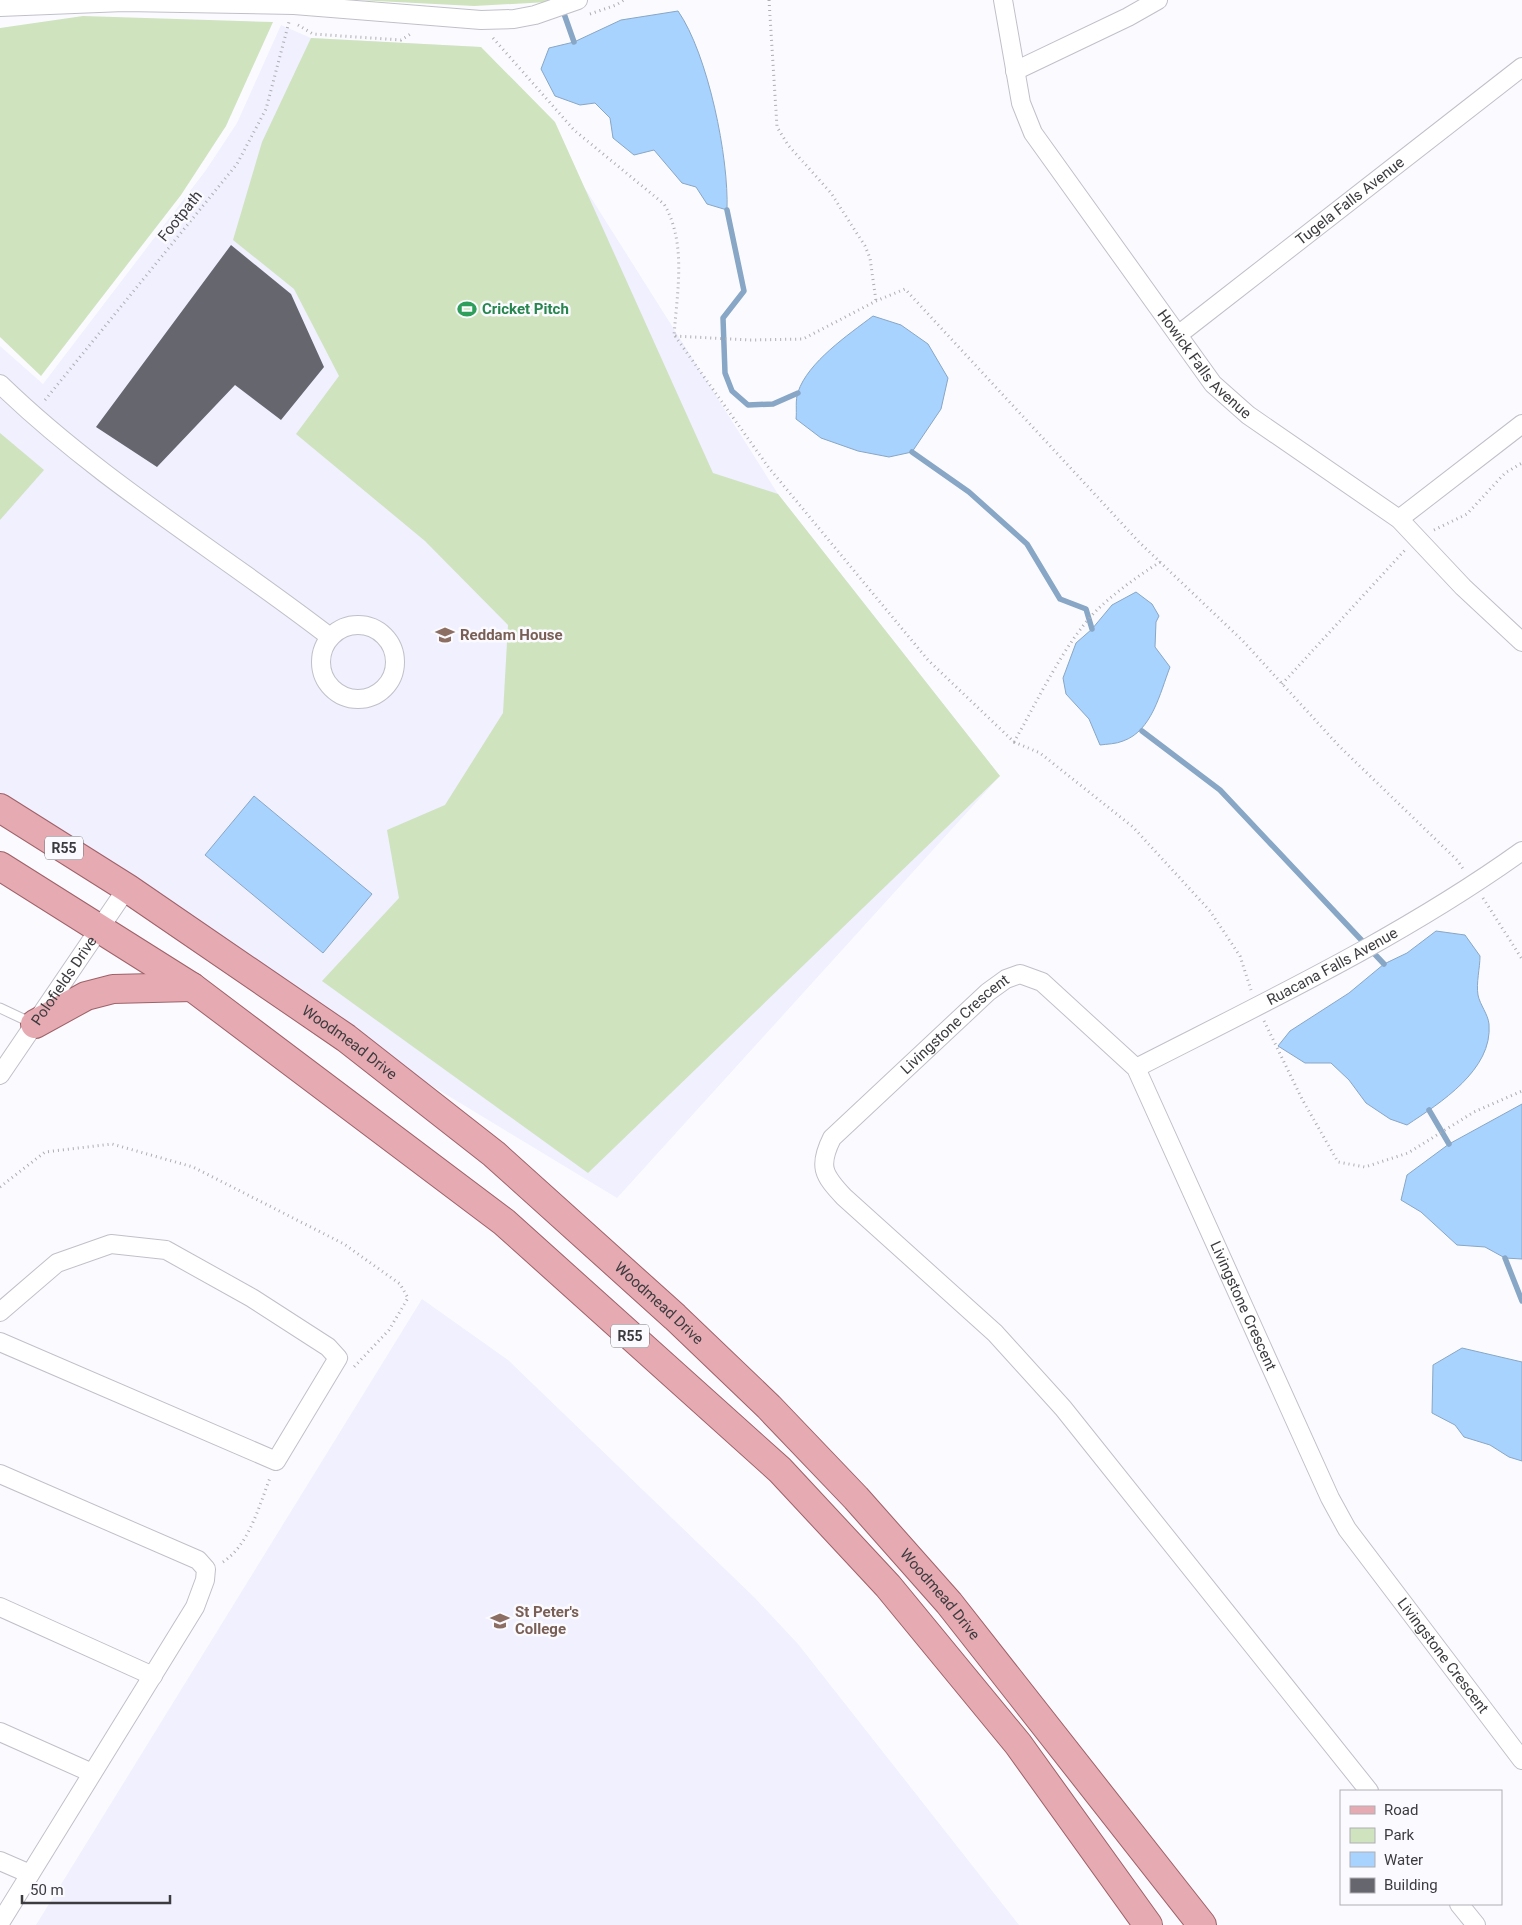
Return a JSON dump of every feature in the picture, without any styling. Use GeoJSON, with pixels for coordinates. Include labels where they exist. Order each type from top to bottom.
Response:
{"type":"FeatureCollection","features":[{"type":"Feature","properties":{"kind":"main road","name":"Woodmead Drive"},"geometry":{"type":"LineString","coordinates":[[0,808],[127,888],[346,1038],[494,1154],[675,1317],[769,1407],[856,1498],[949,1602],[1202,1925]]}},
{"type":"Feature","properties":{"kind":"main road","name":"R55"},"geometry":{"type":"LineString","coordinates":[[0,866],[192,987],[408,1152],[504,1222],[780,1470],[888,1586],[1012,1737],[1148,1925]]}},
{"type":"Feature","properties":{"kind":"main road"},"geometry":{"type":"LineString","coordinates":[[35,1024],[86,996],[113,989],[192,987]]}},
{"type":"Feature","properties":{"kind":"street"},"geometry":{"type":"LineString","coordinates":[[0,7],[124,2],[294,5],[491,20],[535,15],[578,0]]}},
{"type":"Feature","properties":{"kind":"street","name":"Howick Falls Avenue"},"geometry":{"type":"LineString","coordinates":[[1003,0],[1021,104],[1033,133],[1213,384],[1248,416],[1399,519],[1463,587],[1522,642]]}},
{"type":"Feature","properties":{"kind":"street"},"geometry":{"type":"LineString","coordinates":[[1015,71],[1128,17],[1158,0]]}},
{"type":"Feature","properties":{"kind":"street","name":"Tugela Falls Avenue"},"geometry":{"type":"LineString","coordinates":[[1178,335],[1522,67]]}},
{"type":"Feature","properties":{"kind":"street"},"geometry":{"type":"LineString","coordinates":[[0,384],[106,476],[279,597],[330,637]]}},
{"type":"Feature","properties":{"kind":"street"},"geometry":{"type":"LineString","coordinates":[[1399,519],[1522,424]]}},
{"type":"Feature","properties":{"kind":"street"},"geometry":{"type":"LineString","coordinates":[[359,625],[371,627],[381,633],[389,642],[394,653],[395,665],[386,687],[377,694],[365,699],[352,699],[340,695],[330,688],[323,677],[320,665],[322,652],[330,637],[347,627],[359,625]]}},
{"type":"Feature","properties":{"kind":"street","name":"Ruacana Falls Avenue"},"geometry":{"type":"LineString","coordinates":[[1136,1068],[1316,977],[1474,885],[1522,851]]}},
{"type":"Feature","properties":{"kind":"street","name":"Polofields Drive"},"geometry":{"type":"LineString","coordinates":[[0,1075],[127,888]]}},
{"type":"Feature","properties":{"kind":"street","name":"Livingstone Crescent"},"geometry":{"type":"LineString","coordinates":[[1369,1790],[1062,1408],[995,1333],[844,1197],[832,1184],[823,1168],[824,1154],[832,1138],[988,992],[1006,979],[1020,974],[1042,982],[1136,1068],[1326,1489],[1347,1529],[1522,1760]]}},
{"type":"Feature","properties":{"kind":"street"},"geometry":{"type":"LineString","coordinates":[[0,1312],[57,1263],[111,1244],[166,1250],[252,1298],[328,1347],[338,1358],[276,1461],[0,1342]]}},
{"type":"Feature","properties":{"kind":"street"},"geometry":{"type":"LineString","coordinates":[[0,1474],[198,1560],[206,1569],[205,1580],[195,1607],[0,1923]]}},
{"type":"Feature","properties":{"kind":"street"},"geometry":{"type":"LineString","coordinates":[[0,1607],[153,1676]]}},
{"type":"Feature","properties":{"kind":"street"},"geometry":{"type":"LineString","coordinates":[[0,1732],[92,1773]]}},
{"type":"Feature","properties":{"kind":"street"},"geometry":{"type":"LineString","coordinates":[[0,1861],[30,1874]]}},
{"type":"Feature","properties":{"kind":"street"},"geometry":{"type":"LineString","coordinates":[[1461,1905],[1476,1925]]}},
{"type":"Feature","properties":{"kind":"lane"},"geometry":{"type":"LineString","coordinates":[[0,1008],[35,1024]]}},
{"type":"Feature","properties":{"kind":"path"},"geometry":{"type":"LineString","coordinates":[[598,10],[616,5],[624,0]]}},
{"type":"Feature","properties":{"kind":"path"},"geometry":{"type":"LineString","coordinates":[[769,0],[777,127],[788,145],[831,193],[865,246],[870,258],[876,301]]}},
{"type":"Feature","properties":{"kind":"path","name":"Footpath"},"geometry":{"type":"LineString","coordinates":[[34,414],[238,164],[266,109],[294,5]]}},
{"type":"Feature","properties":{"kind":"path"},"geometry":{"type":"LineString","coordinates":[[491,20],[490,36],[500,43],[515,64],[574,130],[652,192],[664,204],[672,218],[680,262],[674,336],[769,468],[928,660],[1014,742],[1040,753],[1139,834],[1210,911],[1240,956],[1257,1006],[1302,1099],[1338,1162],[1365,1167],[1408,1153],[1474,1112],[1522,1091]]}},
{"type":"Feature","properties":{"kind":"path"},"geometry":{"type":"LineString","coordinates":[[289,22],[313,34],[377,39],[401,40],[416,31]]}},
{"type":"Feature","properties":{"kind":"path"},"geometry":{"type":"LineString","coordinates":[[674,336],[737,340],[803,339],[876,301],[905,289],[1160,562],[1243,641],[1339,746],[1457,860],[1522,959]]}},
{"type":"Feature","properties":{"kind":"path"},"geometry":{"type":"LineString","coordinates":[[1282,684],[1416,538],[1468,514],[1505,473],[1522,463]]}},
{"type":"Feature","properties":{"kind":"path"},"geometry":{"type":"LineString","coordinates":[[1014,742],[1079,631],[1097,610],[1131,581],[1160,562]]}},
{"type":"Feature","properties":{"kind":"path"},"geometry":{"type":"LineString","coordinates":[[0,1187],[45,1152],[112,1144],[193,1167],[344,1244],[400,1284],[408,1298],[389,1330],[360,1363],[344,1376],[322,1384]]}},
{"type":"Feature","properties":{"kind":"path"},"geometry":{"type":"LineString","coordinates":[[206,1569],[224,1562],[240,1546],[256,1514],[276,1461]]}},
{"type":"Feature","properties":{"kind":"shaded area","name":"Reddam House"},"geometry":{"type":"Polygon","coordinates":[[[281,25],[311,38],[481,47],[588,193],[778,494],[1000,776],[617,1198],[0,824],[0,346],[43,384],[206,170],[237,123],[281,25]]]}},
{"type":"Feature","properties":{"kind":"shaded area","name":"St Peter's College"},"geometry":{"type":"Polygon","coordinates":[[[422,1299],[508,1360],[755,1598],[798,1644],[1019,1925],[36,1925],[422,1299]]]}},
{"type":"Feature","properties":{"kind":"green space"},"geometry":{"type":"Polygon","coordinates":[[[357,0],[554,0],[548,2],[474,6],[357,0]]]}},
{"type":"Feature","properties":{"kind":"green space"},"geometry":{"type":"Polygon","coordinates":[[[83,16],[273,22],[226,126],[181,195],[41,376],[0,337],[0,28],[83,16]]]}},
{"type":"Feature","properties":{"kind":"green space"},"geometry":{"type":"Polygon","coordinates":[[[311,38],[481,47],[555,122],[713,473],[778,494],[1000,776],[588,1173],[322,981],[399,898],[387,830],[445,805],[503,713],[508,625],[425,541],[296,434],[339,376],[294,289],[233,240],[262,142],[311,38]]]}},
{"type":"Feature","properties":{"kind":"green space"},"geometry":{"type":"Polygon","coordinates":[[[0,433],[44,470],[0,520],[0,433]]]}},
{"type":"Feature","properties":{"kind":"water"},"geometry":{"type":"Polygon","coordinates":[[[678,11],[699,53],[714,107],[724,163],[727,210],[707,204],[696,187],[682,183],[654,150],[634,155],[613,138],[610,118],[595,103],[580,105],[555,96],[541,69],[549,48],[574,42],[621,20],[678,11]]]}},
{"type":"Feature","properties":{"kind":"water"},"geometry":{"type":"Polygon","coordinates":[[[873,316],[901,325],[928,344],[948,378],[941,409],[912,452],[889,457],[858,451],[821,438],[796,419],[798,392],[810,370],[830,350],[873,316]]]}},
{"type":"Feature","properties":{"kind":"water"},"geometry":{"type":"Polygon","coordinates":[[[1136,592],[1152,604],[1159,616],[1156,622],[1155,647],[1170,667],[1154,710],[1141,729],[1123,741],[1100,745],[1089,719],[1066,694],[1063,678],[1076,643],[1092,629],[1112,605],[1136,592]]]}},
{"type":"Feature","properties":{"kind":"water"},"geometry":{"type":"Polygon","coordinates":[[[254,796],[372,894],[323,953],[205,855],[254,796]]]}},
{"type":"Feature","properties":{"kind":"water"},"geometry":{"type":"Polygon","coordinates":[[[1436,931],[1465,935],[1480,956],[1478,990],[1479,999],[1489,1024],[1488,1041],[1483,1056],[1462,1084],[1449,1096],[1407,1125],[1390,1119],[1366,1103],[1349,1080],[1331,1063],[1305,1063],[1278,1046],[1290,1031],[1349,993],[1384,964],[1407,953],[1436,931]]]}},
{"type":"Feature","properties":{"kind":"water"},"geometry":{"type":"Polygon","coordinates":[[[1522,1104],[1522,1259],[1505,1258],[1485,1247],[1457,1245],[1421,1212],[1401,1200],[1407,1175],[1449,1144],[1522,1104]]]}},
{"type":"Feature","properties":{"kind":"water"},"geometry":{"type":"Polygon","coordinates":[[[1462,1348],[1522,1362],[1522,1461],[1509,1457],[1490,1445],[1464,1437],[1455,1425],[1432,1413],[1433,1365],[1462,1348]]]}},
{"type":"Feature","properties":{"kind":"building"},"geometry":{"type":"Polygon","coordinates":[[[231,245],[291,294],[324,367],[281,420],[235,385],[157,467],[96,427],[231,245]]]}},
{"type":"Feature","properties":{"kind":"waterway"},"geometry":{"type":"LineString","coordinates":[[562,8],[574,42]]}},
{"type":"Feature","properties":{"kind":"waterway"},"geometry":{"type":"LineString","coordinates":[[727,210],[744,291],[723,318],[725,373],[732,391],[748,405],[773,404],[798,393]]}},
{"type":"Feature","properties":{"kind":"waterway"},"geometry":{"type":"LineString","coordinates":[[912,452],[969,492],[1027,544],[1060,599],[1086,609],[1092,629]]}},
{"type":"Feature","properties":{"kind":"waterway"},"geometry":{"type":"LineString","coordinates":[[1142,731],[1220,790],[1384,964]]}},
{"type":"Feature","properties":{"kind":"waterway"},"geometry":{"type":"LineString","coordinates":[[1429,1110],[1449,1144]]}},
{"type":"Feature","properties":{"kind":"waterway"},"geometry":{"type":"LineString","coordinates":[[1505,1258],[1522,1301]]}},
{"type":"Feature","properties":{"kind":"place","name":"Cricket Pitch"},"geometry":{"type":"Point","coordinates":[467,309]}},
{"type":"Feature","properties":{"kind":"place","name":"Reddam House"},"geometry":{"type":"Point","coordinates":[445,635]}},
{"type":"Feature","properties":{"kind":"place","name":"St Peter's College"},"geometry":{"type":"Point","coordinates":[500,1621]}}]}
